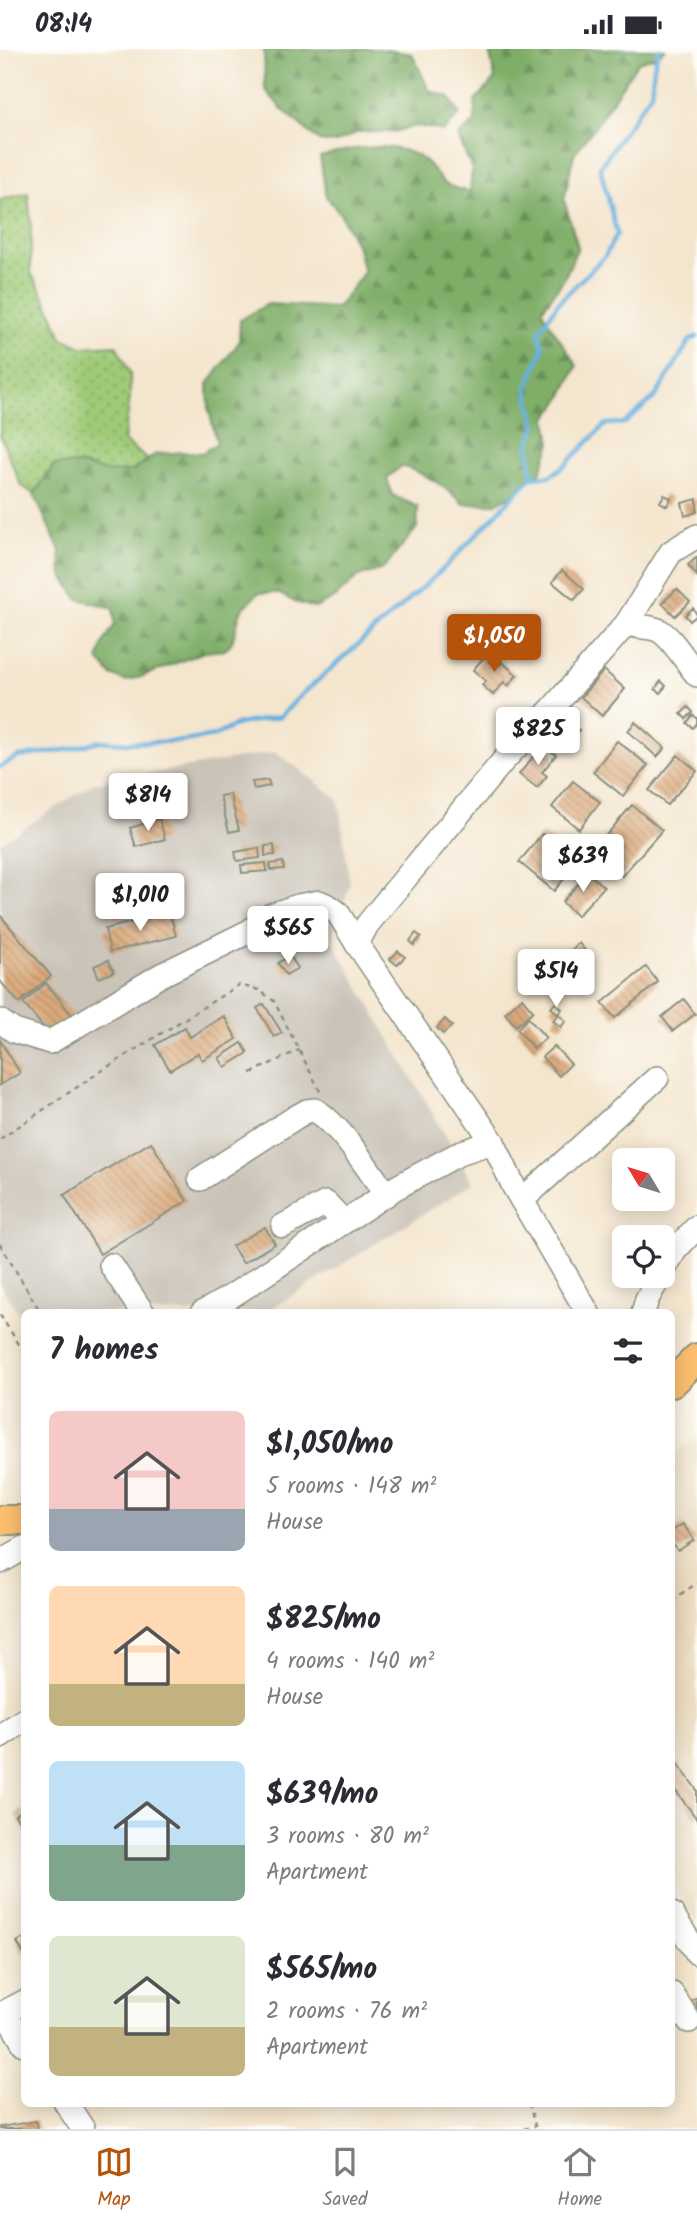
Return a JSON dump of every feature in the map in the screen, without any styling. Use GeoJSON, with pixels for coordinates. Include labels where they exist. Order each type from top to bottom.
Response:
{"type":"FeatureCollection","features":[{"type":"Feature","properties":{"kind":"main road"},"geometry":{"type":"LineString","coordinates":[[675,1380],[697,1358]]}},
{"type":"Feature","properties":{"kind":"main road"},"geometry":{"type":"LineString","coordinates":[[0,1520],[21,1520]]}},
{"type":"Feature","properties":{"kind":"street"},"geometry":{"type":"LineString","coordinates":[[357,944],[367,925],[504,760],[627,622],[671,552],[697,536]]}},
{"type":"Feature","properties":{"kind":"street"},"geometry":{"type":"LineString","coordinates":[[627,622],[634,628],[658,629],[697,675]]}},
{"type":"Feature","properties":{"kind":"street"},"geometry":{"type":"LineString","coordinates":[[0,1021],[14,1031],[50,1042],[161,975],[250,932],[271,915],[319,902],[328,905],[338,913],[493,1142],[522,1200],[585,1309]]}},
{"type":"Feature","properties":{"kind":"street"},"geometry":{"type":"LineString","coordinates":[[522,1200],[657,1078]]}},
{"type":"Feature","properties":{"kind":"street"},"geometry":{"type":"LineString","coordinates":[[200,1179],[296,1117],[316,1110],[353,1149],[386,1195]]}},
{"type":"Feature","properties":{"kind":"street"},"geometry":{"type":"LineString","coordinates":[[209,1309],[386,1195],[462,1152],[493,1142]]}},
{"type":"Feature","properties":{"kind":"street"},"geometry":{"type":"LineString","coordinates":[[283,1226],[326,1203],[344,1222]]}},
{"type":"Feature","properties":{"kind":"street"},"geometry":{"type":"LineString","coordinates":[[675,1251],[697,1227]]}},
{"type":"Feature","properties":{"kind":"street"},"geometry":{"type":"LineString","coordinates":[[111,1265],[139,1309]]}},
{"type":"Feature","properties":{"kind":"street"},"geometry":{"type":"LineString","coordinates":[[644,1309],[653,1288]]}},
{"type":"Feature","properties":{"kind":"street"},"geometry":{"type":"LineString","coordinates":[[0,1562],[21,1550]]}},
{"type":"Feature","properties":{"kind":"street"},"geometry":{"type":"LineString","coordinates":[[0,1735],[21,1722]]}},
{"type":"Feature","properties":{"kind":"street"},"geometry":{"type":"LineString","coordinates":[[682,1917],[697,1953]]}},
{"type":"Feature","properties":{"kind":"street"},"geometry":{"type":"LineString","coordinates":[[675,1999],[689,2021]]}},
{"type":"Feature","properties":{"kind":"street"},"geometry":{"type":"LineString","coordinates":[[10,2009],[21,2036]]}},
{"type":"Feature","properties":{"kind":"street"},"geometry":{"type":"LineString","coordinates":[[69,2107],[83,2129]]}},
{"type":"Feature","properties":{"kind":"path"},"geometry":{"type":"LineString","coordinates":[[0,1139],[101,1070],[239,985],[259,990],[274,1001],[322,1094],[323,1115]]}},
{"type":"Feature","properties":{"kind":"path"},"geometry":{"type":"LineString","coordinates":[[251,1073],[299,1050]]}},
{"type":"Feature","properties":{"kind":"path"},"geometry":{"type":"LineString","coordinates":[[0,1244],[39,1309]]}},
{"type":"Feature","properties":{"kind":"path"},"geometry":{"type":"LineString","coordinates":[[0,1315],[21,1347]]}},
{"type":"Feature","properties":{"kind":"path"},"geometry":{"type":"LineString","coordinates":[[675,1598],[697,1583]]}},
{"type":"Feature","properties":{"kind":"path"},"geometry":{"type":"LineString","coordinates":[[524,2129],[535,2126],[530,2107]]}},
{"type":"Feature","properties":{"kind":"shaded area"},"geometry":{"type":"Polygon","coordinates":[[[276,752],[338,799],[350,884],[332,940],[473,1183],[271,1309],[21,1309],[21,1317],[0,1284],[0,843],[94,783],[276,752]]]}},
{"type":"Feature","properties":{"kind":"shaded area"},"geometry":{"type":"Polygon","coordinates":[[[697,1437],[697,1923],[675,1883],[675,1454],[697,1437]]]}},
{"type":"Feature","properties":{"kind":"green space"},"geometry":{"type":"Polygon","coordinates":[[[264,49],[380,49],[412,54],[429,90],[449,97],[460,114],[444,131],[417,126],[393,132],[358,132],[335,143],[319,141],[281,108],[265,89],[264,49]]]}},
{"type":"Feature","properties":{"kind":"green space"},"geometry":{"type":"Polygon","coordinates":[[[489,49],[665,49],[657,56],[638,62],[574,154],[564,200],[578,247],[564,279],[542,310],[577,366],[562,397],[547,418],[551,443],[540,473],[523,483],[511,496],[495,504],[464,504],[435,481],[401,466],[387,478],[392,495],[418,507],[417,528],[383,569],[358,577],[336,597],[315,608],[278,593],[258,593],[241,611],[232,642],[225,650],[204,652],[125,681],[111,675],[98,660],[104,642],[115,624],[113,608],[78,599],[62,575],[60,551],[34,494],[54,465],[78,464],[108,472],[132,471],[156,454],[202,453],[217,443],[209,410],[208,384],[239,342],[240,320],[268,304],[337,308],[364,272],[358,248],[341,215],[326,196],[320,157],[360,148],[402,150],[426,162],[447,185],[470,192],[472,169],[458,136],[475,122],[475,101],[495,79],[489,49]]]}},
{"type":"Feature","properties":{"kind":"green space"},"geometry":{"type":"Polygon","coordinates":[[[28,193],[31,273],[62,338],[82,347],[116,345],[130,373],[130,397],[124,441],[148,460],[133,471],[109,472],[78,464],[54,465],[34,494],[21,485],[0,435],[0,200],[28,193]]]}},
{"type":"Feature","properties":{"kind":"building"},"geometry":{"type":"Polygon","coordinates":[[[664,495],[671,498],[667,506],[660,502],[664,495]]]}},
{"type":"Feature","properties":{"kind":"building"},"geometry":{"type":"Polygon","coordinates":[[[697,499],[697,512],[685,516],[682,503],[697,499]]]}},
{"type":"Feature","properties":{"kind":"building"},"geometry":{"type":"Polygon","coordinates":[[[697,557],[697,576],[688,565],[697,557]]]}},
{"type":"Feature","properties":{"kind":"building"},"geometry":{"type":"Polygon","coordinates":[[[562,570],[584,589],[574,600],[552,582],[562,570]]]}},
{"type":"Feature","properties":{"kind":"building"},"geometry":{"type":"Polygon","coordinates":[[[677,589],[690,602],[675,616],[662,603],[677,589]]]}},
{"type":"Feature","properties":{"kind":"building"},"geometry":{"type":"Polygon","coordinates":[[[693,608],[697,615],[690,621],[685,615],[693,608]]]}},
{"type":"Feature","properties":{"kind":"building"},"geometry":{"type":"Polygon","coordinates":[[[475,632],[485,640],[478,648],[468,640],[475,632]]]}},
{"type":"Feature","properties":{"kind":"building"},"geometry":{"type":"Polygon","coordinates":[[[487,654],[517,675],[508,686],[504,682],[493,695],[482,685],[486,681],[473,670],[487,654]]]}},
{"type":"Feature","properties":{"kind":"building"},"geometry":{"type":"Polygon","coordinates":[[[604,670],[625,689],[602,716],[581,697],[604,670]]]}},
{"type":"Feature","properties":{"kind":"building"},"geometry":{"type":"Polygon","coordinates":[[[661,681],[666,686],[660,693],[655,689],[661,681]]]}},
{"type":"Feature","properties":{"kind":"building"},"geometry":{"type":"Polygon","coordinates":[[[688,707],[693,712],[686,719],[681,714],[688,707]]]}},
{"type":"Feature","properties":{"kind":"building"},"geometry":{"type":"Polygon","coordinates":[[[693,715],[697,718],[697,723],[693,728],[687,723],[693,715]]]}},
{"type":"Feature","properties":{"kind":"building"},"geometry":{"type":"Polygon","coordinates":[[[566,719],[579,730],[562,750],[549,739],[566,719]]]}},
{"type":"Feature","properties":{"kind":"building"},"geometry":{"type":"Polygon","coordinates":[[[635,722],[665,748],[657,757],[628,731],[635,722]]]}},
{"type":"Feature","properties":{"kind":"building"},"geometry":{"type":"Polygon","coordinates":[[[617,741],[648,765],[623,796],[593,772],[617,741]]]}},
{"type":"Feature","properties":{"kind":"building"},"geometry":{"type":"Polygon","coordinates":[[[543,745],[556,755],[542,772],[547,776],[537,788],[519,774],[543,745]]]}},
{"type":"Feature","properties":{"kind":"building"},"geometry":{"type":"Polygon","coordinates":[[[678,755],[697,771],[667,805],[649,790],[678,755]]]}},
{"type":"Feature","properties":{"kind":"building"},"geometry":{"type":"Polygon","coordinates":[[[268,780],[270,786],[254,789],[252,782],[268,780]]]}},
{"type":"Feature","properties":{"kind":"building"},"geometry":{"type":"Polygon","coordinates":[[[573,781],[600,802],[579,829],[552,807],[573,781]]]}},
{"type":"Feature","properties":{"kind":"building"},"geometry":{"type":"Polygon","coordinates":[[[230,794],[239,830],[229,832],[220,796],[230,794]]]}},
{"type":"Feature","properties":{"kind":"building"},"geometry":{"type":"Polygon","coordinates":[[[632,805],[662,830],[622,876],[593,851],[632,805]]]}},
{"type":"Feature","properties":{"kind":"building"},"geometry":{"type":"Polygon","coordinates":[[[159,819],[165,839],[136,847],[130,828],[159,819]]]}},
{"type":"Feature","properties":{"kind":"building"},"geometry":{"type":"Polygon","coordinates":[[[542,834],[577,863],[554,891],[519,862],[542,834]]]}},
{"type":"Feature","properties":{"kind":"building"},"geometry":{"type":"Polygon","coordinates":[[[274,845],[275,855],[265,856],[265,846],[274,845]]]}},
{"type":"Feature","properties":{"kind":"building"},"geometry":{"type":"Polygon","coordinates":[[[259,848],[260,858],[237,861],[235,852],[259,848]]]}},
{"type":"Feature","properties":{"kind":"building"},"geometry":{"type":"Polygon","coordinates":[[[283,862],[284,869],[271,870],[270,864],[283,862]]]}},
{"type":"Feature","properties":{"kind":"building"},"geometry":{"type":"Polygon","coordinates":[[[266,863],[267,871],[242,873],[241,865],[266,863]]]}},
{"type":"Feature","properties":{"kind":"building"},"geometry":{"type":"Polygon","coordinates":[[[588,873],[604,887],[577,916],[562,902],[588,873]]]}},
{"type":"Feature","properties":{"kind":"building"},"geometry":{"type":"Polygon","coordinates":[[[176,876],[182,899],[115,918],[108,895],[176,876]]]}},
{"type":"Feature","properties":{"kind":"building"},"geometry":{"type":"Polygon","coordinates":[[[170,913],[176,936],[110,952],[105,929],[170,913]]]}},
{"type":"Feature","properties":{"kind":"building"},"geometry":{"type":"Polygon","coordinates":[[[0,915],[51,976],[19,1003],[0,981],[0,915]]]}},
{"type":"Feature","properties":{"kind":"building"},"geometry":{"type":"Polygon","coordinates":[[[416,933],[421,937],[414,945],[410,941],[416,933]]]}},
{"type":"Feature","properties":{"kind":"building"},"geometry":{"type":"Polygon","coordinates":[[[579,943],[586,952],[572,964],[565,956],[579,943]]]}},
{"type":"Feature","properties":{"kind":"building"},"geometry":{"type":"Polygon","coordinates":[[[398,951],[405,957],[397,965],[390,959],[398,951]]]}},
{"type":"Feature","properties":{"kind":"building"},"geometry":{"type":"Polygon","coordinates":[[[290,956],[298,968],[286,975],[278,963],[290,956]]]}},
{"type":"Feature","properties":{"kind":"building"},"geometry":{"type":"Polygon","coordinates":[[[108,960],[114,972],[99,978],[94,966],[108,960]]]}},
{"type":"Feature","properties":{"kind":"building"},"geometry":{"type":"Polygon","coordinates":[[[646,967],[658,982],[615,1018],[602,1003],[646,967]]]}},
{"type":"Feature","properties":{"kind":"building"},"geometry":{"type":"Polygon","coordinates":[[[46,983],[73,1016],[50,1035],[23,1003],[46,983]]]}},
{"type":"Feature","properties":{"kind":"building"},"geometry":{"type":"Polygon","coordinates":[[[522,998],[533,1011],[516,1026],[505,1013],[522,998]]]}},
{"type":"Feature","properties":{"kind":"building"},"geometry":{"type":"Polygon","coordinates":[[[684,999],[695,1014],[673,1031],[662,1017],[684,999]]]}},
{"type":"Feature","properties":{"kind":"building"},"geometry":{"type":"Polygon","coordinates":[[[555,1003],[562,1009],[558,1014],[551,1008],[555,1003]]]}},
{"type":"Feature","properties":{"kind":"building"},"geometry":{"type":"Polygon","coordinates":[[[264,1004],[282,1033],[274,1037],[257,1008],[264,1004]]]}},
{"type":"Feature","properties":{"kind":"building"},"geometry":{"type":"Polygon","coordinates":[[[558,1014],[566,1021],[561,1027],[553,1021],[558,1014]]]}},
{"type":"Feature","properties":{"kind":"building"},"geometry":{"type":"Polygon","coordinates":[[[224,1016],[237,1039],[202,1060],[198,1053],[170,1070],[155,1045],[185,1027],[190,1037],[224,1016]]]}},
{"type":"Feature","properties":{"kind":"building"},"geometry":{"type":"Polygon","coordinates":[[[528,1018],[546,1038],[534,1049],[517,1029],[528,1018]]]}},
{"type":"Feature","properties":{"kind":"building"},"geometry":{"type":"Polygon","coordinates":[[[445,1019],[452,1026],[443,1034],[437,1028],[445,1019]]]}},
{"type":"Feature","properties":{"kind":"building"},"geometry":{"type":"Polygon","coordinates":[[[0,1040],[20,1073],[0,1085],[0,1040]]]}},
{"type":"Feature","properties":{"kind":"building"},"geometry":{"type":"Polygon","coordinates":[[[242,1043],[248,1053],[225,1067],[219,1058],[242,1043]]]}},
{"type":"Feature","properties":{"kind":"building"},"geometry":{"type":"Polygon","coordinates":[[[554,1046],[571,1064],[559,1076],[542,1057],[554,1046]]]}},
{"type":"Feature","properties":{"kind":"building"},"geometry":{"type":"Polygon","coordinates":[[[151,1142],[187,1201],[100,1254],[64,1195],[151,1142]]]}},
{"type":"Feature","properties":{"kind":"building"},"geometry":{"type":"Polygon","coordinates":[[[265,1227],[275,1244],[243,1263],[232,1246],[265,1227]]]}},
{"type":"Feature","properties":{"kind":"building"},"geometry":{"type":"Polygon","coordinates":[[[683,1524],[694,1540],[678,1551],[675,1547],[675,1529],[683,1524]]]}},
{"type":"Feature","properties":{"kind":"building"},"geometry":{"type":"Polygon","coordinates":[[[675,1760],[697,1790],[697,1819],[675,1790],[675,1760]]]}},
{"type":"Feature","properties":{"kind":"building"},"geometry":{"type":"Polygon","coordinates":[[[21,1811],[21,1824],[15,1815],[21,1811]]]}},
{"type":"Feature","properties":{"kind":"building"},"geometry":{"type":"Polygon","coordinates":[[[697,1998],[697,2014],[690,2002],[697,1998]]]}},
{"type":"Feature","properties":{"kind":"building"},"geometry":{"type":"Polygon","coordinates":[[[36,2121],[38,2129],[0,2129],[0,2127],[36,2121]]]}},
{"type":"Feature","properties":{"kind":"waterway"},"geometry":{"type":"LineString","coordinates":[[0,767],[18,757],[72,749],[99,741],[184,741],[214,736],[238,724],[280,717],[442,570],[532,477],[529,445],[536,426],[527,388],[543,349],[539,332],[558,303],[605,256],[617,234],[600,167],[651,93],[659,49]]}},
{"type":"Feature","properties":{"kind":"waterway"},"geometry":{"type":"LineString","coordinates":[[532,477],[550,476],[564,466],[606,424],[625,423],[656,396],[690,340],[697,337]]}}]}
